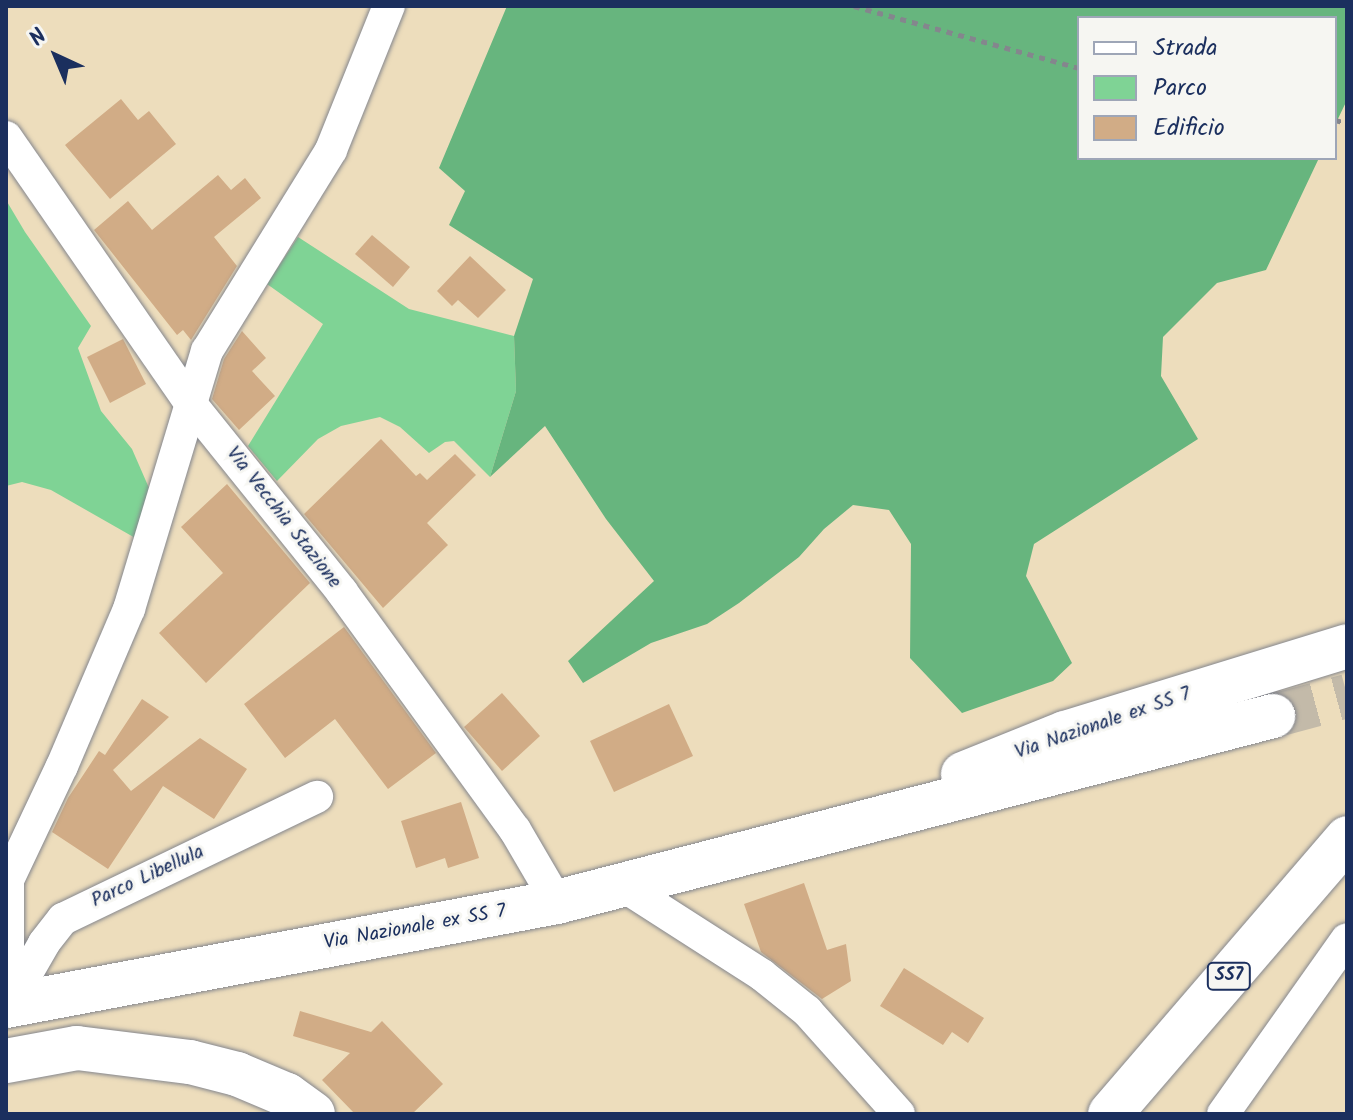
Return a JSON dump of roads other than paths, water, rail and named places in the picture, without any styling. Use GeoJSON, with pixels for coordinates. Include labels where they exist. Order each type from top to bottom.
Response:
{"type":"FeatureCollection","features":[{"type":"Feature","properties":{"kind":"street"},"geometry":{"type":"LineString","coordinates":[[16,1003],[8,973],[8,880],[129,609],[207,351],[331,150],[389,6]]}},
{"type":"Feature","properties":{"kind":"street","name":"Via Vecchia Stazione"},"geometry":{"type":"LineString","coordinates":[[6,137],[191,404],[342,592],[515,830],[557,902]]}},
{"type":"Feature","properties":{"kind":"street","name":"Via Nazionale ex SS 7"},"geometry":{"type":"LineString","coordinates":[[821,836],[1065,733],[1347,646]]}},
{"type":"Feature","properties":{"kind":"street","name":"Via Nazionale ex SS 7"},"geometry":{"type":"LineString","coordinates":[[16,1003],[625,887],[1273,716]]}},
{"type":"Feature","properties":{"kind":"street","name":"Parco Libellula"},"geometry":{"type":"LineString","coordinates":[[16,1003],[27,973],[44,943],[63,919],[317,797]]}},
{"type":"Feature","properties":{"kind":"street","name":"SS7"},"geometry":{"type":"LineString","coordinates":[[1110,1114],[1347,838]]}},
{"type":"Feature","properties":{"kind":"street"},"geometry":{"type":"LineString","coordinates":[[625,887],[762,975],[807,1011],[899,1114]]}},
{"type":"Feature","properties":{"kind":"street"},"geometry":{"type":"LineString","coordinates":[[1223,1114],[1347,939]]}},
{"type":"Feature","properties":{"kind":"street"},"geometry":{"type":"LineString","coordinates":[[6,1061],[77,1048],[190,1062],[237,1074],[287,1095],[313,1114]]}},
{"type":"Feature","properties":{"kind":"tunnel"},"geometry":{"type":"LineString","coordinates":[[1273,716],[1347,696]]}}]}
